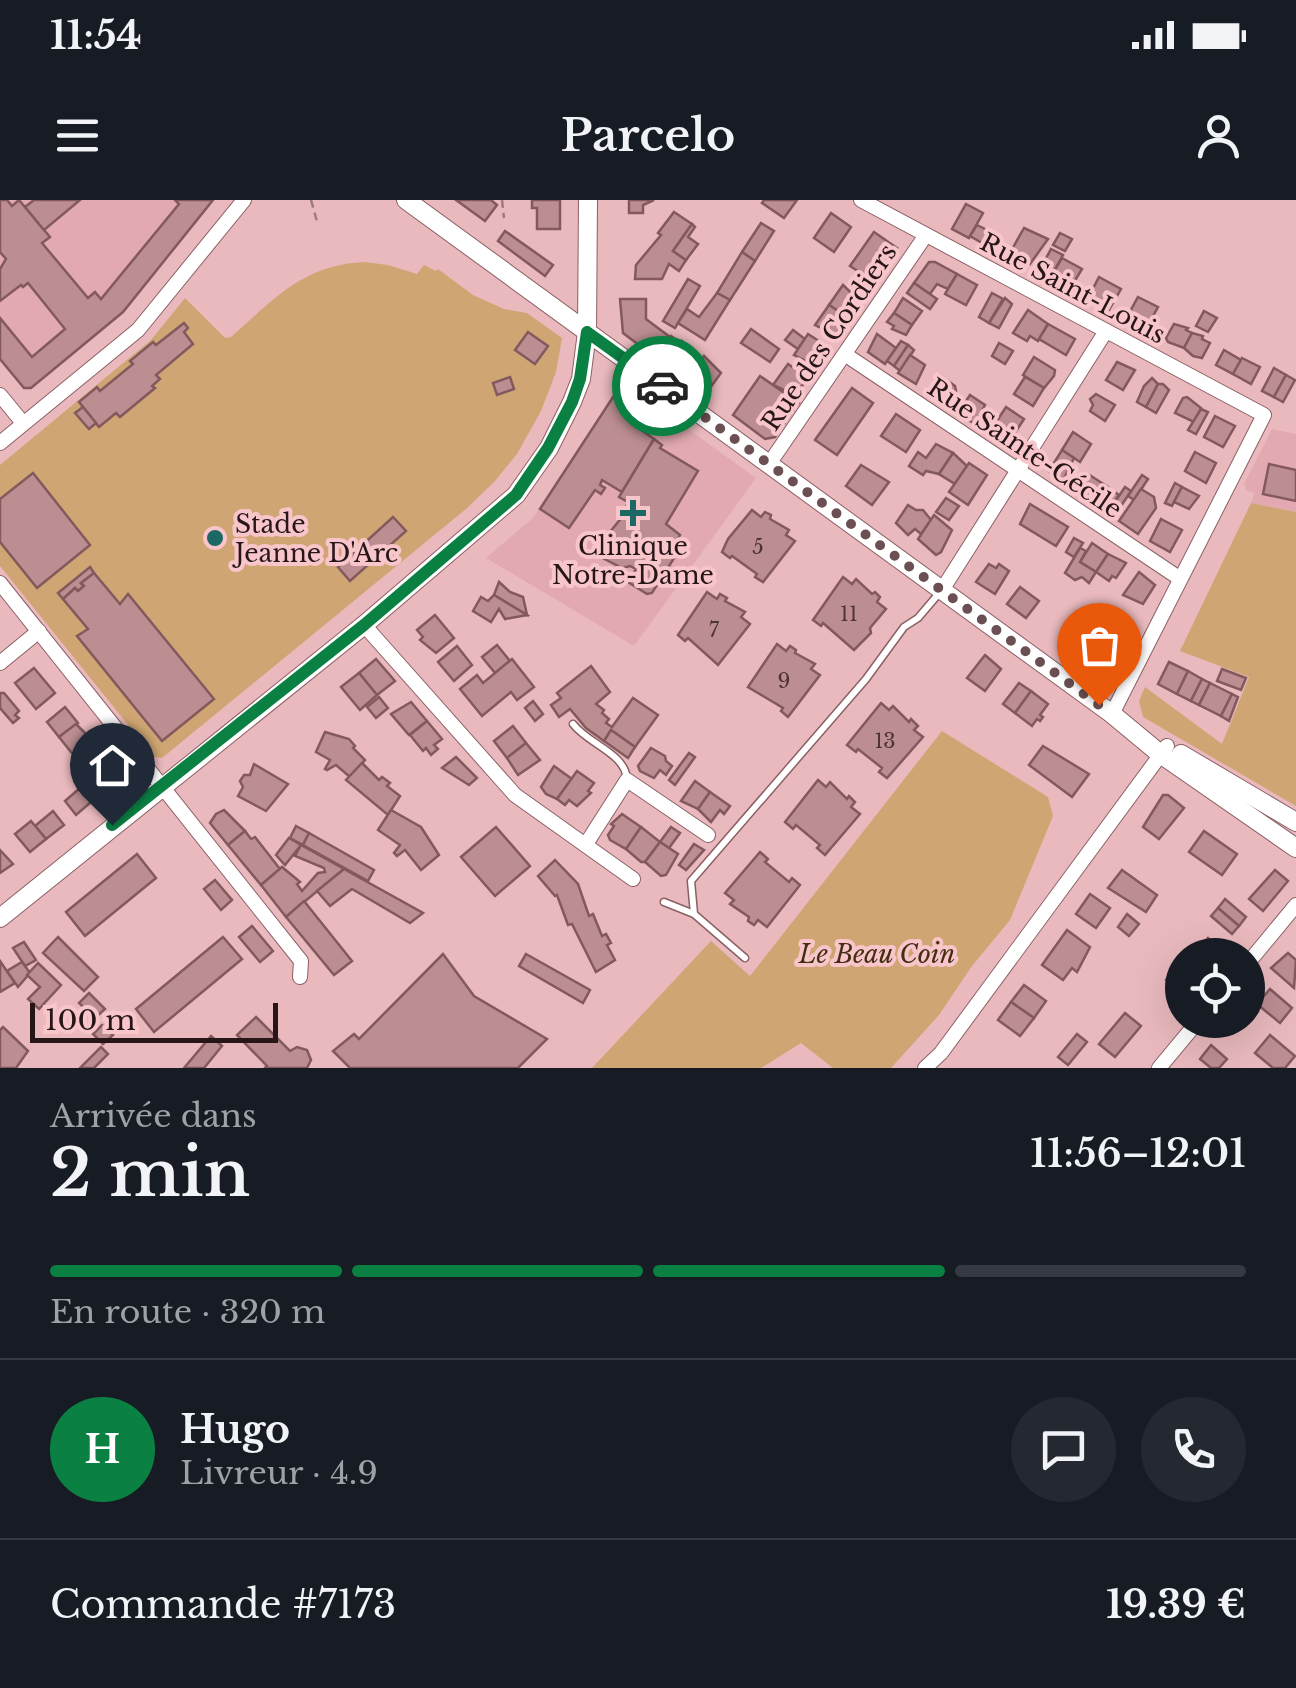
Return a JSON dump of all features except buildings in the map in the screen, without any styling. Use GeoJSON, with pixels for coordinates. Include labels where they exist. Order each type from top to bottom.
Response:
{"type":"FeatureCollection","features":[{"type":"Feature","properties":{"kind":"main road"},"geometry":{"type":"LineString","coordinates":[[406,200],[1296,848]]}},
{"type":"Feature","properties":{"kind":"main road"},"geometry":{"type":"LineString","coordinates":[[0,918],[364,625],[516,495],[548,448],[580,379],[587,332],[588,200]]}},
{"type":"Feature","properties":{"kind":"main road"},"geometry":{"type":"LineString","coordinates":[[1164,750],[1296,822]]}},
{"type":"Feature","properties":{"kind":"street"},"geometry":{"type":"LineString","coordinates":[[0,443],[138,330],[244,200]]}},
{"type":"Feature","properties":{"kind":"street","name":"Rue Saint-Louis"},"geometry":{"type":"LineString","coordinates":[[862,200],[1264,415],[1179,578]]}},
{"type":"Feature","properties":{"kind":"street","name":"Rue des Cordiers"},"geometry":{"type":"LineString","coordinates":[[769,464],[926,235]]}},
{"type":"Feature","properties":{"kind":"street"},"geometry":{"type":"LineString","coordinates":[[942,590],[1106,331]]}},
{"type":"Feature","properties":{"kind":"street","name":"Rue Sainte-Cécile"},"geometry":{"type":"LineString","coordinates":[[846,355],[1179,578]]}},
{"type":"Feature","properties":{"kind":"street"},"geometry":{"type":"LineString","coordinates":[[0,395],[23,423]]}},
{"type":"Feature","properties":{"kind":"street"},"geometry":{"type":"LineString","coordinates":[[1112,714],[1179,578]]}},
{"type":"Feature","properties":{"kind":"street"},"geometry":{"type":"LineString","coordinates":[[0,582],[302,961],[300,977]]}},
{"type":"Feature","properties":{"kind":"street"},"geometry":{"type":"LineString","coordinates":[[364,625],[515,794],[633,880]]}},
{"type":"Feature","properties":{"kind":"street"},"geometry":{"type":"LineString","coordinates":[[0,663],[39,631]]}},
{"type":"Feature","properties":{"kind":"street"},"geometry":{"type":"LineString","coordinates":[[925,1068],[1164,750]]}},
{"type":"Feature","properties":{"kind":"street"},"geometry":{"type":"LineString","coordinates":[[586,844],[627,780],[708,836]]}},
{"type":"Feature","properties":{"kind":"street"},"geometry":{"type":"LineString","coordinates":[[1265,942],[1296,905]]}},
{"type":"Feature","properties":{"kind":"street"},"geometry":{"type":"LineString","coordinates":[[1159,1068],[1185,1038]]}},
{"type":"Feature","properties":{"kind":"lane"},"geometry":{"type":"LineString","coordinates":[[694,914],[691,880],[866,679],[904,627],[918,618],[942,590]]}},
{"type":"Feature","properties":{"kind":"lane"},"geometry":{"type":"LineString","coordinates":[[573,724],[618,759],[626,769],[627,780]]}},
{"type":"Feature","properties":{"kind":"lane"},"geometry":{"type":"LineString","coordinates":[[664,902],[694,914],[746,958]]}},
{"type":"Feature","properties":{"kind":"path"},"geometry":{"type":"LineString","coordinates":[[311,200],[318,225]]}},
{"type":"Feature","properties":{"kind":"path"},"geometry":{"type":"LineString","coordinates":[[502,200],[504,218]]}},
{"type":"Feature","properties":{"kind":"shaded area"},"geometry":{"type":"Polygon","coordinates":[[[0,200],[213,200],[123,312],[31,388],[24,388],[0,359],[0,200]]]}},
{"type":"Feature","properties":{"kind":"shaded area","name":"Clinique Notre-Dame"},"geometry":{"type":"Polygon","coordinates":[[[618,389],[634,390],[756,478],[634,646],[486,558],[533,518],[618,389]]]}},
{"type":"Feature","properties":{"kind":"shaded area"},"geometry":{"type":"Polygon","coordinates":[[[1272,429],[1296,434],[1296,512],[1251,503],[1255,493],[1247,491],[1244,484],[1272,429]]]}},
{"type":"Feature","properties":{"kind":"green space","name":"Stade Jeanne D'Arc"},"geometry":{"type":"Polygon","coordinates":[[[364,262],[417,274],[424,265],[438,269],[473,295],[504,309],[527,313],[562,338],[556,372],[541,411],[517,454],[466,509],[162,758],[154,757],[0,566],[0,465],[151,340],[185,298],[225,338],[231,337],[276,297],[306,277],[364,262]]]}},
{"type":"Feature","properties":{"kind":"green space"},"geometry":{"type":"Polygon","coordinates":[[[1251,503],[1296,512],[1296,806],[1143,717],[1139,701],[1145,687],[1222,744],[1249,677],[1180,651],[1251,503]]]}},
{"type":"Feature","properties":{"kind":"green space","name":"Le Beau Coin"},"geometry":{"type":"Polygon","coordinates":[[[942,731],[1048,797],[1053,816],[1010,920],[939,1015],[891,1068],[833,1068],[801,1043],[761,1068],[592,1068],[711,941],[750,976],[942,731]]]}},
{"type":"Feature","properties":{"kind":"way so far"},"geometry":{"type":"LineString","coordinates":[[662,386],[1099,705]]}},
{"type":"Feature","properties":{"kind":"place","name":"Clinique Notre-Dame"},"geometry":{"type":"Point","coordinates":[633,513]}},
{"type":"Feature","properties":{"kind":"place","name":"Stade Jeanne D'Arc"},"geometry":{"type":"Point","coordinates":[215,538]}},
{"type":"Feature","properties":{"kind":"route"},"geometry":{"type":"LineString","coordinates":[[112,825],[364,625],[516,495],[548,448],[572,402],[580,379],[587,332],[662,386]]}}]}
